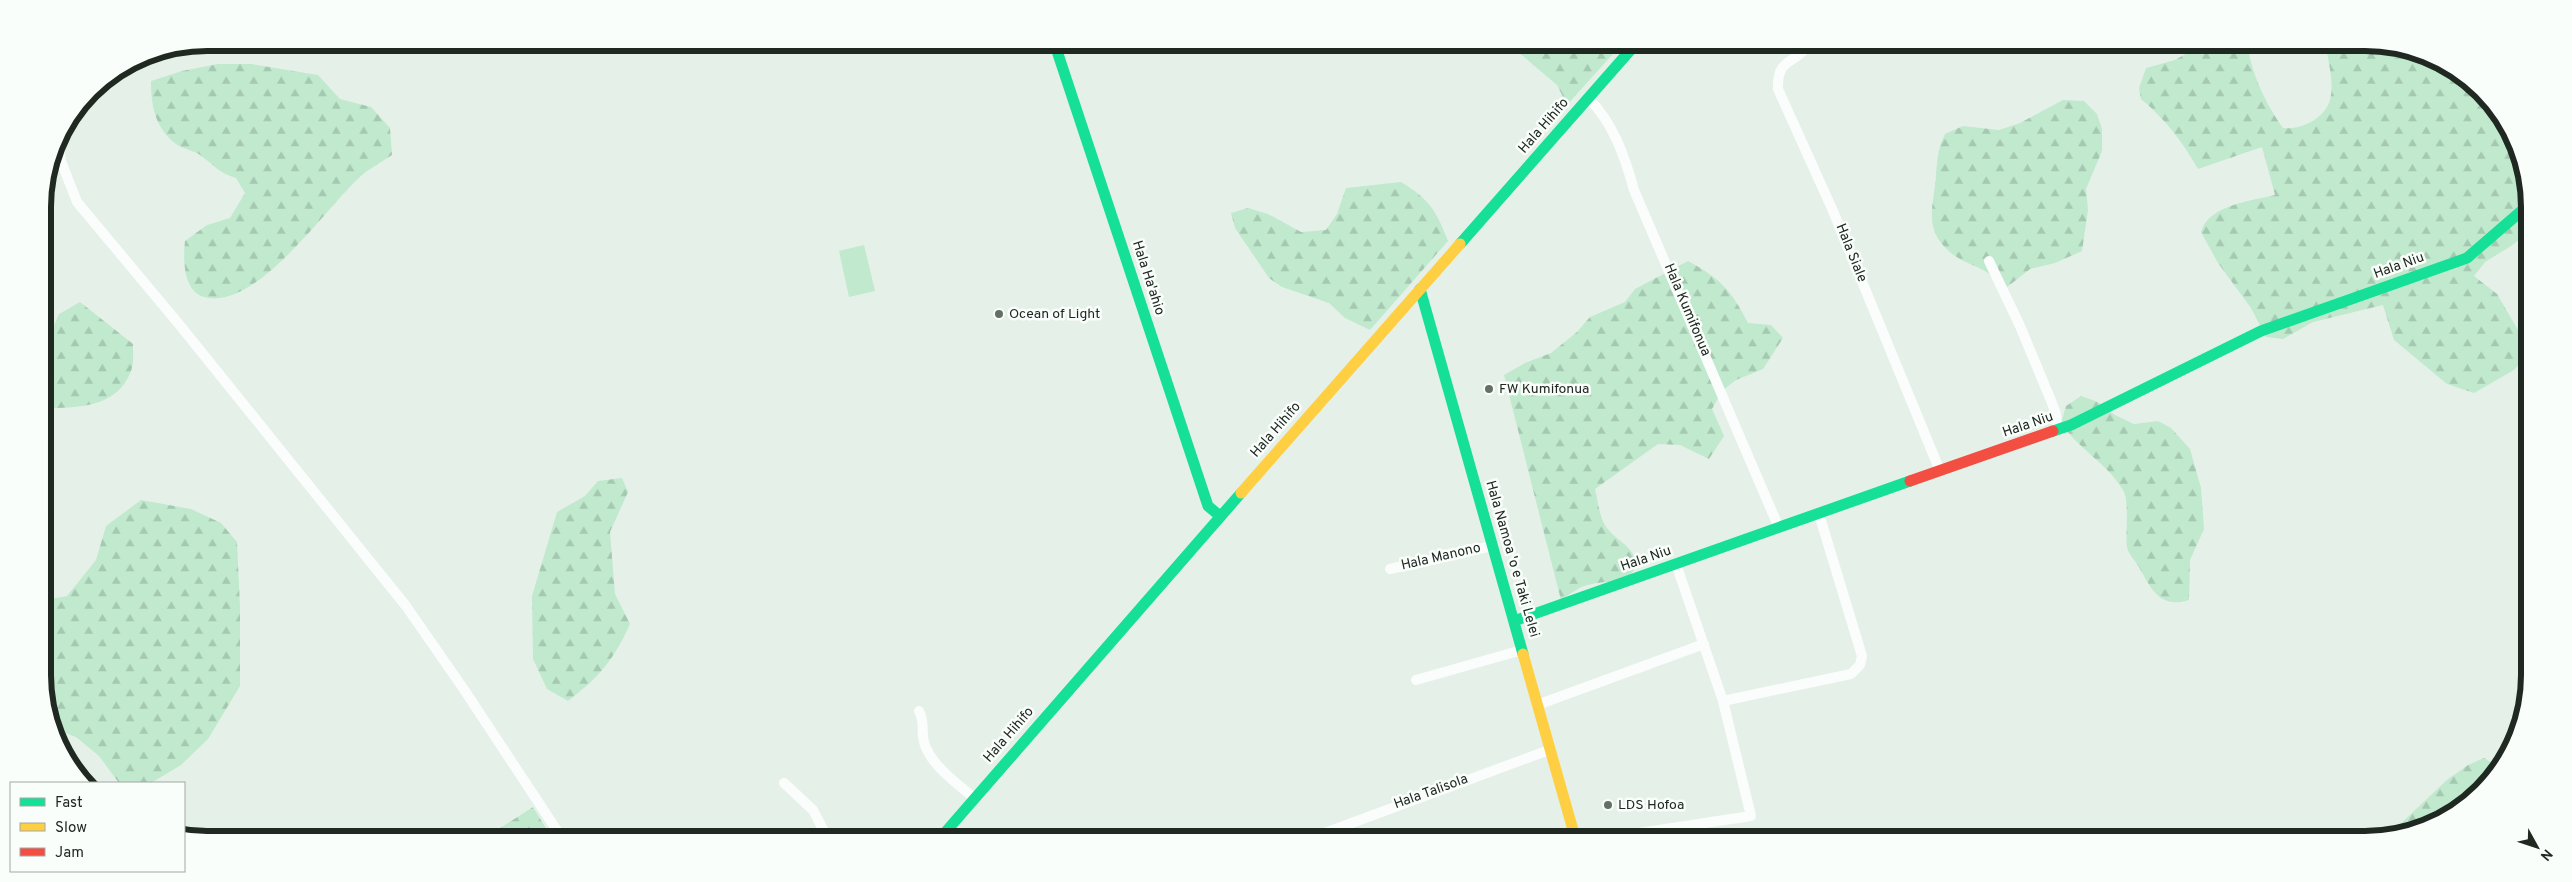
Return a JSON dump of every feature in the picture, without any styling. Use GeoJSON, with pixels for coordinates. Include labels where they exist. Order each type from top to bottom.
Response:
{"type":"FeatureCollection","features":[{"type":"Feature","properties":{"kind":"street","name":"Hala Hihifo"},"geometry":{"type":"LineString","coordinates":[[946,831],[1220,516],[1629,51]]}},
{"type":"Feature","properties":{"kind":"street","name":"Hala Siale"},"geometry":{"type":"LineString","coordinates":[[1801,51],[1786,62],[1778,74],[1778,89],[1833,211],[1940,471]]}},
{"type":"Feature","properties":{"kind":"street","name":"Hala Ha'ahio"},"geometry":{"type":"LineString","coordinates":[[1056,52],[1208,506],[1220,516]]}},
{"type":"Feature","properties":{"kind":"street","name":"Hala Kumifonua"},"geometry":{"type":"LineString","coordinates":[[1588,98],[1603,114],[1628,165],[1634,190],[1779,528]]}},
{"type":"Feature","properties":{"kind":"street"},"geometry":{"type":"LineString","coordinates":[[60,156],[77,202],[184,331],[406,606],[557,831]]}},
{"type":"Feature","properties":{"kind":"street","name":"Hala Niu"},"geometry":{"type":"LineString","coordinates":[[1514,621],[2072,425],[2261,331],[2467,258],[2521,211]]}},
{"type":"Feature","properties":{"kind":"street"},"geometry":{"type":"LineString","coordinates":[[1989,261],[2020,326],[2056,414],[2056,430]]}},
{"type":"Feature","properties":{"kind":"street","name":"Hala Namoa 'o e Taki Lelei"},"geometry":{"type":"LineString","coordinates":[[1420,289],[1572,830]]}},
{"type":"Feature","properties":{"kind":"street"},"geometry":{"type":"LineString","coordinates":[[1723,702],[1851,674],[1860,665],[1862,656],[1819,514]]}},
{"type":"Feature","properties":{"kind":"street","name":"Hala Manono"},"geometry":{"type":"LineString","coordinates":[[1390,569],[1492,546]]}},
{"type":"Feature","properties":{"kind":"street"},"geometry":{"type":"LineString","coordinates":[[1657,830],[1751,816],[1723,702],[1676,564]]}},
{"type":"Feature","properties":{"kind":"street"},"geometry":{"type":"LineString","coordinates":[[1537,705],[1704,644]]}},
{"type":"Feature","properties":{"kind":"street"},"geometry":{"type":"LineString","coordinates":[[1416,680],[1522,650]]}},
{"type":"Feature","properties":{"kind":"street"},"geometry":{"type":"LineString","coordinates":[[919,711],[922,716],[923,741],[929,755],[974,798]]}},
{"type":"Feature","properties":{"kind":"street","name":"Hala Talisola"},"geometry":{"type":"LineString","coordinates":[[1332,830],[1549,750]]}},
{"type":"Feature","properties":{"kind":"street"},"geometry":{"type":"LineString","coordinates":[[784,783],[813,810],[824,831]]}},
{"type":"Feature","properties":{"kind":"green space"},"geometry":{"type":"Polygon","coordinates":[[[1517,51],[1615,51],[1567,105],[1557,85],[1517,51]]]}},
{"type":"Feature","properties":{"kind":"green space"},"geometry":{"type":"Polygon","coordinates":[[[2191,51],[2249,51],[2261,90],[2283,128],[2310,123],[2326,109],[2331,97],[2330,68],[2327,51],[2365,51],[2405,57],[2425,63],[2443,72],[2468,90],[2482,104],[2505,138],[2518,177],[2521,207],[2521,238],[2485,262],[2474,276],[2497,294],[2521,335],[2521,362],[2514,370],[2474,393],[2447,384],[2394,340],[2383,305],[2313,322],[2283,339],[2266,337],[2251,308],[2218,263],[2201,232],[2205,223],[2221,210],[2243,202],[2275,195],[2262,147],[2198,169],[2172,131],[2158,114],[2141,99],[2139,88],[2146,68],[2175,60],[2191,51]]]}},
{"type":"Feature","properties":{"kind":"green space"},"geometry":{"type":"Polygon","coordinates":[[[218,64],[251,64],[318,75],[340,99],[371,107],[390,128],[392,155],[361,176],[289,254],[246,289],[224,297],[204,297],[197,294],[188,281],[184,256],[185,241],[207,225],[230,218],[245,193],[236,178],[221,171],[200,155],[179,146],[163,131],[153,108],[151,81],[182,71],[218,64]]]}},
{"type":"Feature","properties":{"kind":"green space"},"geometry":{"type":"Polygon","coordinates":[[[2063,100],[2084,101],[2097,114],[2102,129],[2102,151],[2086,189],[2088,210],[2082,251],[2055,263],[2030,269],[2006,288],[1991,275],[1951,253],[1936,235],[1933,226],[1932,207],[1940,145],[1945,134],[1963,126],[1999,130],[2020,123],[2063,100]]]}},
{"type":"Feature","properties":{"kind":"green space"},"geometry":{"type":"Polygon","coordinates":[[[1401,182],[1418,194],[1430,206],[1440,221],[1448,241],[1370,330],[1345,318],[1329,303],[1282,287],[1269,278],[1235,228],[1231,213],[1248,208],[1268,214],[1301,232],[1326,230],[1337,214],[1346,188],[1401,182]]]}},
{"type":"Feature","properties":{"kind":"green space"},"geometry":{"type":"Polygon","coordinates":[[[864,245],[875,291],[849,297],[839,251],[864,245]]]}},
{"type":"Feature","properties":{"kind":"green space"},"geometry":{"type":"Polygon","coordinates":[[[1688,261],[1724,286],[1748,323],[1771,325],[1783,338],[1763,369],[1736,380],[1722,391],[1712,409],[1724,436],[1709,459],[1680,445],[1658,444],[1595,489],[1600,513],[1606,527],[1629,548],[1637,566],[1632,573],[1622,580],[1588,585],[1561,600],[1504,375],[1525,363],[1551,353],[1577,332],[1590,317],[1625,302],[1635,289],[1688,261]]]}},
{"type":"Feature","properties":{"kind":"green space"},"geometry":{"type":"Polygon","coordinates":[[[80,302],[133,344],[131,371],[125,383],[106,399],[82,406],[52,408],[52,330],[59,314],[80,302]]]}},
{"type":"Feature","properties":{"kind":"green space"},"geometry":{"type":"Polygon","coordinates":[[[2081,396],[2098,402],[2115,415],[2134,424],[2158,421],[2171,428],[2190,449],[2201,488],[2204,529],[2190,560],[2189,600],[2171,602],[2158,595],[2152,589],[2129,552],[2127,547],[2126,502],[2123,490],[2109,472],[2076,441],[2061,423],[2066,406],[2081,396]]]}},
{"type":"Feature","properties":{"kind":"green space"},"geometry":{"type":"Polygon","coordinates":[[[622,478],[628,492],[610,532],[615,594],[630,624],[618,648],[605,667],[589,684],[568,701],[547,689],[533,659],[532,596],[557,512],[585,496],[598,481],[622,478]]]}},
{"type":"Feature","properties":{"kind":"green space"},"geometry":{"type":"Polygon","coordinates":[[[141,500],[191,509],[221,523],[237,542],[240,607],[240,686],[208,739],[181,765],[153,782],[118,782],[99,756],[76,737],[63,732],[54,705],[51,675],[51,599],[67,596],[96,560],[106,526],[141,500]]]}},
{"type":"Feature","properties":{"kind":"green space"},"geometry":{"type":"Polygon","coordinates":[[[2484,758],[2493,763],[2482,778],[2468,792],[2443,810],[2425,819],[2397,828],[2448,779],[2468,765],[2484,758]]]}},
{"type":"Feature","properties":{"kind":"green space"},"geometry":{"type":"Polygon","coordinates":[[[533,807],[547,831],[495,831],[533,807]]]}},
{"type":"Feature","properties":{"kind":"traffic: fast"},"geometry":{"type":"LineString","coordinates":[[1460,244],[1629,51]]}},
{"type":"Feature","properties":{"kind":"traffic: fast"},"geometry":{"type":"LineString","coordinates":[[1057,52],[1208,506],[1220,516]]}},
{"type":"Feature","properties":{"kind":"traffic: fast"},"geometry":{"type":"LineString","coordinates":[[2053,431],[2071,425],[2261,331],[2467,258],[2521,211]]}},
{"type":"Feature","properties":{"kind":"traffic: fast"},"geometry":{"type":"LineString","coordinates":[[1420,289],[1523,654]]}},
{"type":"Feature","properties":{"kind":"traffic: fast"},"geometry":{"type":"LineString","coordinates":[[1514,621],[1910,481]]}},
{"type":"Feature","properties":{"kind":"traffic: fast"},"geometry":{"type":"LineString","coordinates":[[947,831],[1241,493]]}},
{"type":"Feature","properties":{"kind":"traffic: slow"},"geometry":{"type":"LineString","coordinates":[[1241,493],[1460,244]]}},
{"type":"Feature","properties":{"kind":"traffic: slow"},"geometry":{"type":"LineString","coordinates":[[1523,654],[1573,830]]}},
{"type":"Feature","properties":{"kind":"traffic: jam"},"geometry":{"type":"LineString","coordinates":[[1910,481],[2053,431]]}},
{"type":"Feature","properties":{"kind":"place","name":"Ocean of Light"},"geometry":{"type":"Point","coordinates":[999,314]}},
{"type":"Feature","properties":{"kind":"place","name":"FW Kumifonua"},"geometry":{"type":"Point","coordinates":[1489,389]}},
{"type":"Feature","properties":{"kind":"place","name":"LDS Hofoa"},"geometry":{"type":"Point","coordinates":[1608,805]}}]}
